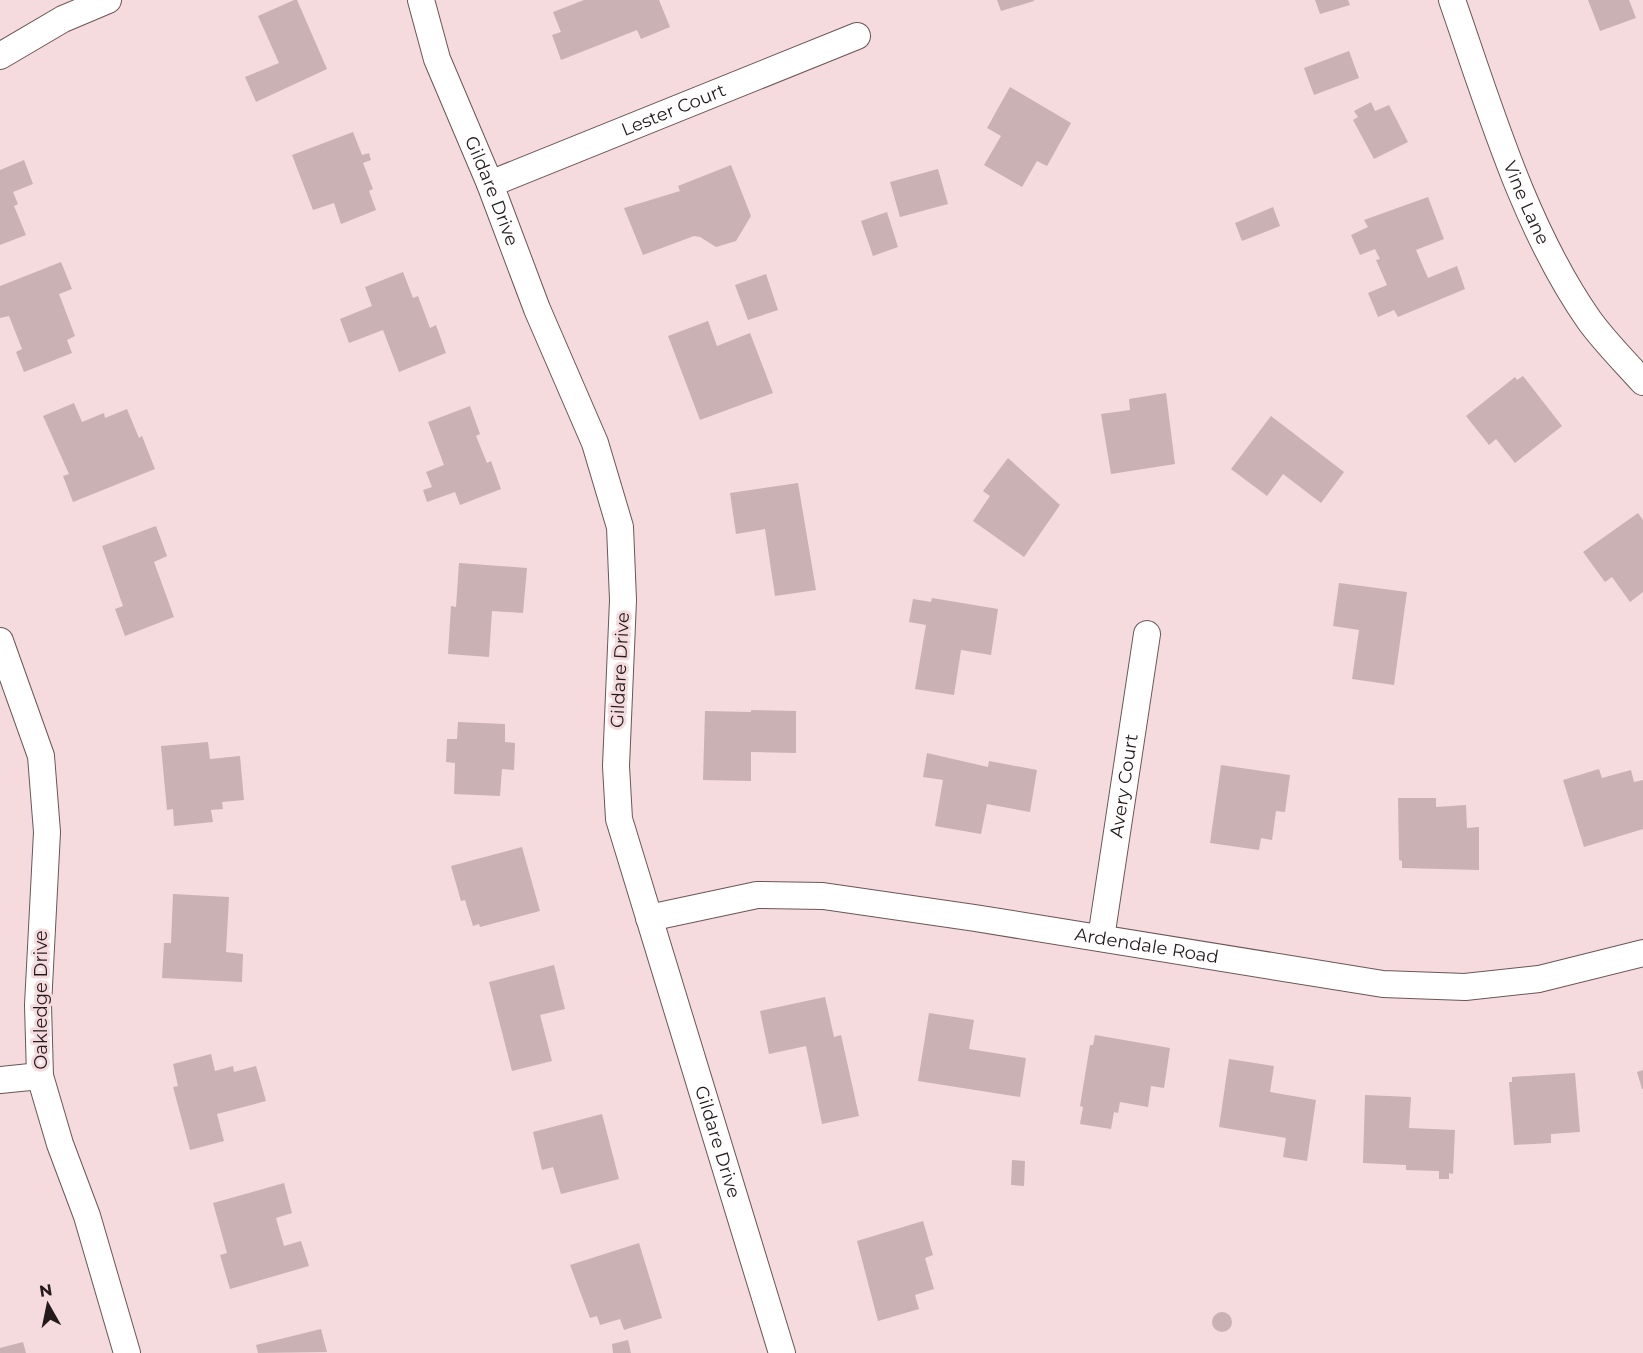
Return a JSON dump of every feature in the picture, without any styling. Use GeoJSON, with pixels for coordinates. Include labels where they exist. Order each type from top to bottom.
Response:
{"type":"FeatureCollection","features":[{"type":"Feature","properties":{"kind":"street"},"geometry":{"type":"LineString","coordinates":[[0,56],[63,19],[108,0]]}},
{"type":"Feature","properties":{"kind":"street","name":"Gildare Drive"},"geometry":{"type":"LineString","coordinates":[[421,0],[437,59],[490,184],[537,309],[595,443],[620,527],[623,600],[616,766],[619,819],[782,1353]]}},
{"type":"Feature","properties":{"kind":"street","name":"Vine Lane"},"geometry":{"type":"LineString","coordinates":[[1452,0],[1510,166],[1547,247],[1589,320],[1643,382]]}},
{"type":"Feature","properties":{"kind":"street","name":"Lester Court"},"geometry":{"type":"LineString","coordinates":[[490,184],[857,36]]}},
{"type":"Feature","properties":{"kind":"street","name":"Avery Court"},"geometry":{"type":"LineString","coordinates":[[1101,938],[1147,634]]}},
{"type":"Feature","properties":{"kind":"street","name":"Oakledge Drive"},"geometry":{"type":"LineString","coordinates":[[0,641],[41,756],[47,832],[38,1005],[40,1076],[60,1144],[87,1216],[127,1353]]}},
{"type":"Feature","properties":{"kind":"street","name":"Ardendale Road"},"geometry":{"type":"LineString","coordinates":[[649,918],[757,895],[823,896],[1383,984],[1465,987],[1539,979],[1643,953]]}},
{"type":"Feature","properties":{"kind":"street"},"geometry":{"type":"LineString","coordinates":[[0,1080],[40,1076]]}},
{"type":"Feature","properties":{"kind":"building"},"geometry":{"type":"Polygon","coordinates":[[[297,0],[327,69],[256,102],[245,77],[279,63],[258,16],[297,0]]]}},
{"type":"Feature","properties":{"kind":"building"},"geometry":{"type":"Polygon","coordinates":[[[584,0],[659,0],[670,27],[641,39],[637,30],[561,60],[552,35],[561,32],[553,12],[584,0]]]}},
{"type":"Feature","properties":{"kind":"building"},"geometry":{"type":"Polygon","coordinates":[[[997,0],[1034,0],[1034,1],[1001,11],[997,0]]]}},
{"type":"Feature","properties":{"kind":"building"},"geometry":{"type":"Polygon","coordinates":[[[1315,0],[1348,0],[1350,5],[1320,14],[1315,0]]]}},
{"type":"Feature","properties":{"kind":"building"},"geometry":{"type":"Polygon","coordinates":[[[1588,0],[1629,0],[1636,18],[1600,31],[1588,0]]]}},
{"type":"Feature","properties":{"kind":"building"},"geometry":{"type":"Polygon","coordinates":[[[1349,51],[1359,78],[1314,95],[1304,68],[1349,51]]]}},
{"type":"Feature","properties":{"kind":"building"},"geometry":{"type":"Polygon","coordinates":[[[1010,87],[1071,123],[1047,166],[1037,161],[1022,187],[984,165],[1001,136],[987,128],[1010,87]]]}},
{"type":"Feature","properties":{"kind":"building"},"geometry":{"type":"Polygon","coordinates":[[[1371,102],[1375,111],[1389,105],[1408,142],[1374,159],[1353,120],[1358,117],[1354,111],[1371,102]]]}},
{"type":"Feature","properties":{"kind":"building"},"geometry":{"type":"Polygon","coordinates":[[[353,132],[362,155],[369,153],[371,160],[363,163],[373,189],[369,191],[376,210],[341,224],[334,203],[313,210],[292,155],[353,132]]]}},
{"type":"Feature","properties":{"kind":"building"},"geometry":{"type":"Polygon","coordinates":[[[24,160],[33,184],[13,192],[18,204],[14,206],[26,235],[0,245],[0,170],[24,160]]]}},
{"type":"Feature","properties":{"kind":"building"},"geometry":{"type":"Polygon","coordinates":[[[731,165],[751,216],[736,241],[716,247],[694,236],[643,255],[624,208],[680,191],[678,186],[731,165]]]}},
{"type":"Feature","properties":{"kind":"building"},"geometry":{"type":"Polygon","coordinates":[[[938,169],[948,204],[900,217],[890,182],[938,169]]]}},
{"type":"Feature","properties":{"kind":"building"},"geometry":{"type":"Polygon","coordinates":[[[1428,197],[1444,239],[1416,250],[1428,278],[1457,266],[1465,289],[1398,317],[1394,310],[1378,317],[1368,293],[1387,285],[1376,260],[1380,259],[1375,249],[1360,255],[1351,235],[1368,227],[1364,220],[1428,197]]]}},
{"type":"Feature","properties":{"kind":"building"},"geometry":{"type":"Polygon","coordinates":[[[1273,207],[1280,226],[1242,241],[1235,223],[1273,207]]]}},
{"type":"Feature","properties":{"kind":"building"},"geometry":{"type":"Polygon","coordinates":[[[887,212],[898,247],[873,256],[861,221],[887,212]]]}},
{"type":"Feature","properties":{"kind":"building"},"geometry":{"type":"Polygon","coordinates":[[[61,262],[72,289],[59,294],[75,336],[67,340],[72,353],[24,372],[16,352],[22,349],[9,316],[0,318],[0,286],[61,262]]]}},
{"type":"Feature","properties":{"kind":"building"},"geometry":{"type":"Polygon","coordinates":[[[403,272],[413,298],[418,296],[430,328],[436,325],[446,353],[399,372],[383,330],[349,343],[340,319],[372,306],[365,287],[403,272]]]}},
{"type":"Feature","properties":{"kind":"building"},"geometry":{"type":"Polygon","coordinates":[[[766,274],[778,310],[748,320],[735,285],[766,274]]]}},
{"type":"Feature","properties":{"kind":"building"},"geometry":{"type":"Polygon","coordinates":[[[708,321],[717,346],[750,333],[773,393],[700,420],[668,336],[708,321]]]}},
{"type":"Feature","properties":{"kind":"building"},"geometry":{"type":"Polygon","coordinates":[[[1523,376],[1562,426],[1515,463],[1496,439],[1489,445],[1466,416],[1515,377],[1517,380],[1523,376]]]}},
{"type":"Feature","properties":{"kind":"building"},"geometry":{"type":"Polygon","coordinates":[[[1166,393],[1175,464],[1111,474],[1101,414],[1130,410],[1129,399],[1166,393]]]}},
{"type":"Feature","properties":{"kind":"building"},"geometry":{"type":"Polygon","coordinates":[[[74,403],[82,422],[104,413],[105,418],[127,409],[139,438],[142,436],[155,469],[73,502],[63,476],[69,474],[43,416],[74,403]]]}},
{"type":"Feature","properties":{"kind":"building"},"geometry":{"type":"Polygon","coordinates":[[[470,406],[480,434],[476,436],[487,463],[491,461],[501,489],[460,505],[455,492],[427,502],[423,490],[432,487],[426,472],[444,465],[428,422],[470,406]]]}},
{"type":"Feature","properties":{"kind":"building"},"geometry":{"type":"Polygon","coordinates":[[[1271,416],[1344,472],[1321,503],[1283,474],[1267,496],[1231,469],[1271,416]]]}},
{"type":"Feature","properties":{"kind":"building"},"geometry":{"type":"Polygon","coordinates":[[[1008,458],[1060,505],[1024,557],[973,521],[990,496],[983,491],[1008,458]]]}},
{"type":"Feature","properties":{"kind":"building"},"geometry":{"type":"Polygon","coordinates":[[[798,483],[816,590],[775,596],[765,529],[736,534],[730,493],[798,483]]]}},
{"type":"Feature","properties":{"kind":"building"},"geometry":{"type":"Polygon","coordinates":[[[1638,513],[1643,520],[1643,592],[1630,602],[1612,577],[1605,582],[1583,552],[1638,513]]]}},
{"type":"Feature","properties":{"kind":"building"},"geometry":{"type":"Polygon","coordinates":[[[156,526],[167,556],[154,562],[174,617],[125,636],[115,609],[123,606],[102,546],[156,526]]]}},
{"type":"Feature","properties":{"kind":"building"},"geometry":{"type":"Polygon","coordinates":[[[459,563],[527,568],[523,613],[492,611],[489,657],[448,654],[451,606],[456,607],[459,563]]]}},
{"type":"Feature","properties":{"kind":"building"},"geometry":{"type":"Polygon","coordinates":[[[1339,583],[1407,592],[1394,685],[1352,679],[1359,630],[1333,626],[1339,583]]]}},
{"type":"Feature","properties":{"kind":"building"},"geometry":{"type":"Polygon","coordinates":[[[932,598],[998,609],[991,655],[961,650],[954,695],[915,689],[926,625],[909,622],[913,599],[931,602],[932,598]]]}},
{"type":"Feature","properties":{"kind":"building"},"geometry":{"type":"Polygon","coordinates":[[[751,710],[796,711],[796,753],[751,752],[751,781],[703,780],[705,711],[751,712],[751,710]]]}},
{"type":"Feature","properties":{"kind":"building"},"geometry":{"type":"Polygon","coordinates":[[[458,722],[505,724],[505,742],[515,743],[514,770],[502,769],[500,796],[454,794],[455,763],[446,762],[447,739],[457,739],[458,722]]]}},
{"type":"Feature","properties":{"kind":"building"},"geometry":{"type":"Polygon","coordinates":[[[208,742],[210,759],[240,756],[244,800],[222,802],[223,809],[211,810],[213,822],[174,826],[173,809],[167,810],[161,746],[208,742]]]}},
{"type":"Feature","properties":{"kind":"building"},"geometry":{"type":"Polygon","coordinates":[[[927,753],[988,767],[989,761],[1037,770],[1030,812],[987,804],[981,834],[935,826],[943,780],[923,777],[927,753]]]}},
{"type":"Feature","properties":{"kind":"building"},"geometry":{"type":"Polygon","coordinates":[[[1221,765],[1290,775],[1285,812],[1276,811],[1272,840],[1261,838],[1259,850],[1210,843],[1221,765]]]}},
{"type":"Feature","properties":{"kind":"building"},"geometry":{"type":"Polygon","coordinates":[[[1599,769],[1602,778],[1631,770],[1634,782],[1643,780],[1643,829],[1584,847],[1563,780],[1599,769]]]}},
{"type":"Feature","properties":{"kind":"building"},"geometry":{"type":"Polygon","coordinates":[[[1398,798],[1436,798],[1436,807],[1466,805],[1467,828],[1479,827],[1479,870],[1402,868],[1402,861],[1399,860],[1398,798]]]}},
{"type":"Feature","properties":{"kind":"building"},"geometry":{"type":"Polygon","coordinates":[[[522,847],[540,911],[480,927],[479,924],[473,926],[465,900],[461,901],[451,866],[522,847]]]}},
{"type":"Feature","properties":{"kind":"building"},"geometry":{"type":"Polygon","coordinates":[[[173,894],[229,897],[226,952],[243,954],[242,982],[162,978],[164,943],[171,943],[173,894]]]}},
{"type":"Feature","properties":{"kind":"building"},"geometry":{"type":"Polygon","coordinates":[[[554,965],[565,1009],[540,1015],[552,1061],[512,1071],[489,982],[554,965]]]}},
{"type":"Feature","properties":{"kind":"building"},"geometry":{"type":"Polygon","coordinates":[[[825,997],[834,1037],[841,1035],[859,1116],[822,1124],[806,1046],[769,1054],[760,1011],[825,997]]]}},
{"type":"Feature","properties":{"kind":"building"},"geometry":{"type":"Polygon","coordinates":[[[929,1013],[974,1020],[969,1049],[1026,1058],[1020,1097],[918,1081],[929,1013]]]}},
{"type":"Feature","properties":{"kind":"building"},"geometry":{"type":"Polygon","coordinates":[[[1095,1035],[1170,1048],[1164,1088],[1151,1086],[1148,1107],[1120,1102],[1118,1113],[1114,1112],[1111,1129],[1080,1124],[1083,1107],[1080,1106],[1090,1045],[1093,1045],[1095,1035]]]}},
{"type":"Feature","properties":{"kind":"building"},"geometry":{"type":"Polygon","coordinates":[[[211,1054],[215,1071],[233,1066],[234,1072],[256,1066],[266,1101],[217,1114],[224,1141],[190,1150],[173,1087],[178,1086],[173,1064],[211,1054]]]}},
{"type":"Feature","properties":{"kind":"building"},"geometry":{"type":"Polygon","coordinates":[[[1229,1059],[1274,1066],[1270,1092],[1316,1100],[1307,1161],[1283,1157],[1286,1138],[1219,1127],[1229,1059]]]}},
{"type":"Feature","properties":{"kind":"building"},"geometry":{"type":"Polygon","coordinates":[[[1643,1070],[1643,1089],[1642,1089],[1637,1072],[1643,1070]]]}},
{"type":"Feature","properties":{"kind":"building"},"geometry":{"type":"Polygon","coordinates":[[[1575,1073],[1580,1132],[1551,1134],[1551,1143],[1514,1145],[1509,1082],[1512,1082],[1512,1077],[1575,1073]]]}},
{"type":"Feature","properties":{"kind":"building"},"geometry":{"type":"Polygon","coordinates":[[[1365,1095],[1411,1097],[1409,1128],[1455,1130],[1453,1174],[1449,1173],[1449,1179],[1439,1179],[1439,1171],[1406,1170],[1406,1165],[1363,1163],[1365,1095]]]}},
{"type":"Feature","properties":{"kind":"building"},"geometry":{"type":"Polygon","coordinates":[[[602,1114],[619,1179],[561,1194],[553,1167],[542,1170],[533,1132],[602,1114]]]}},
{"type":"Feature","properties":{"kind":"building"},"geometry":{"type":"Polygon","coordinates":[[[1012,1160],[1025,1161],[1024,1186],[1011,1185],[1012,1160]]]}},
{"type":"Feature","properties":{"kind":"building"},"geometry":{"type":"Polygon","coordinates":[[[284,1183],[292,1213],[276,1218],[284,1246],[301,1241],[309,1266],[230,1289],[220,1255],[227,1253],[213,1203],[284,1183]]]}},
{"type":"Feature","properties":{"kind":"building"},"geometry":{"type":"Polygon","coordinates":[[[923,1221],[933,1255],[925,1258],[934,1289],[915,1295],[919,1309],[878,1321],[857,1241],[923,1221]]]}},
{"type":"Feature","properties":{"kind":"building"},"geometry":{"type":"Polygon","coordinates":[[[639,1243],[662,1318],[624,1330],[620,1319],[600,1325],[597,1316],[590,1318],[570,1265],[639,1243]]]}},
{"type":"Feature","properties":{"kind":"building"},"geometry":{"type":"Polygon","coordinates":[[[1218,1312],[1226,1312],[1232,1318],[1232,1326],[1226,1332],[1218,1332],[1212,1326],[1212,1318],[1218,1312]]]}},
{"type":"Feature","properties":{"kind":"building"},"geometry":{"type":"Polygon","coordinates":[[[321,1329],[327,1352],[258,1353],[256,1345],[321,1329]]]}},
{"type":"Feature","properties":{"kind":"building"},"geometry":{"type":"Polygon","coordinates":[[[628,1340],[631,1353],[613,1353],[612,1344],[628,1340]]]}},
{"type":"Feature","properties":{"kind":"building"},"geometry":{"type":"Polygon","coordinates":[[[23,1342],[26,1353],[0,1353],[0,1348],[23,1342]]]}}]}
